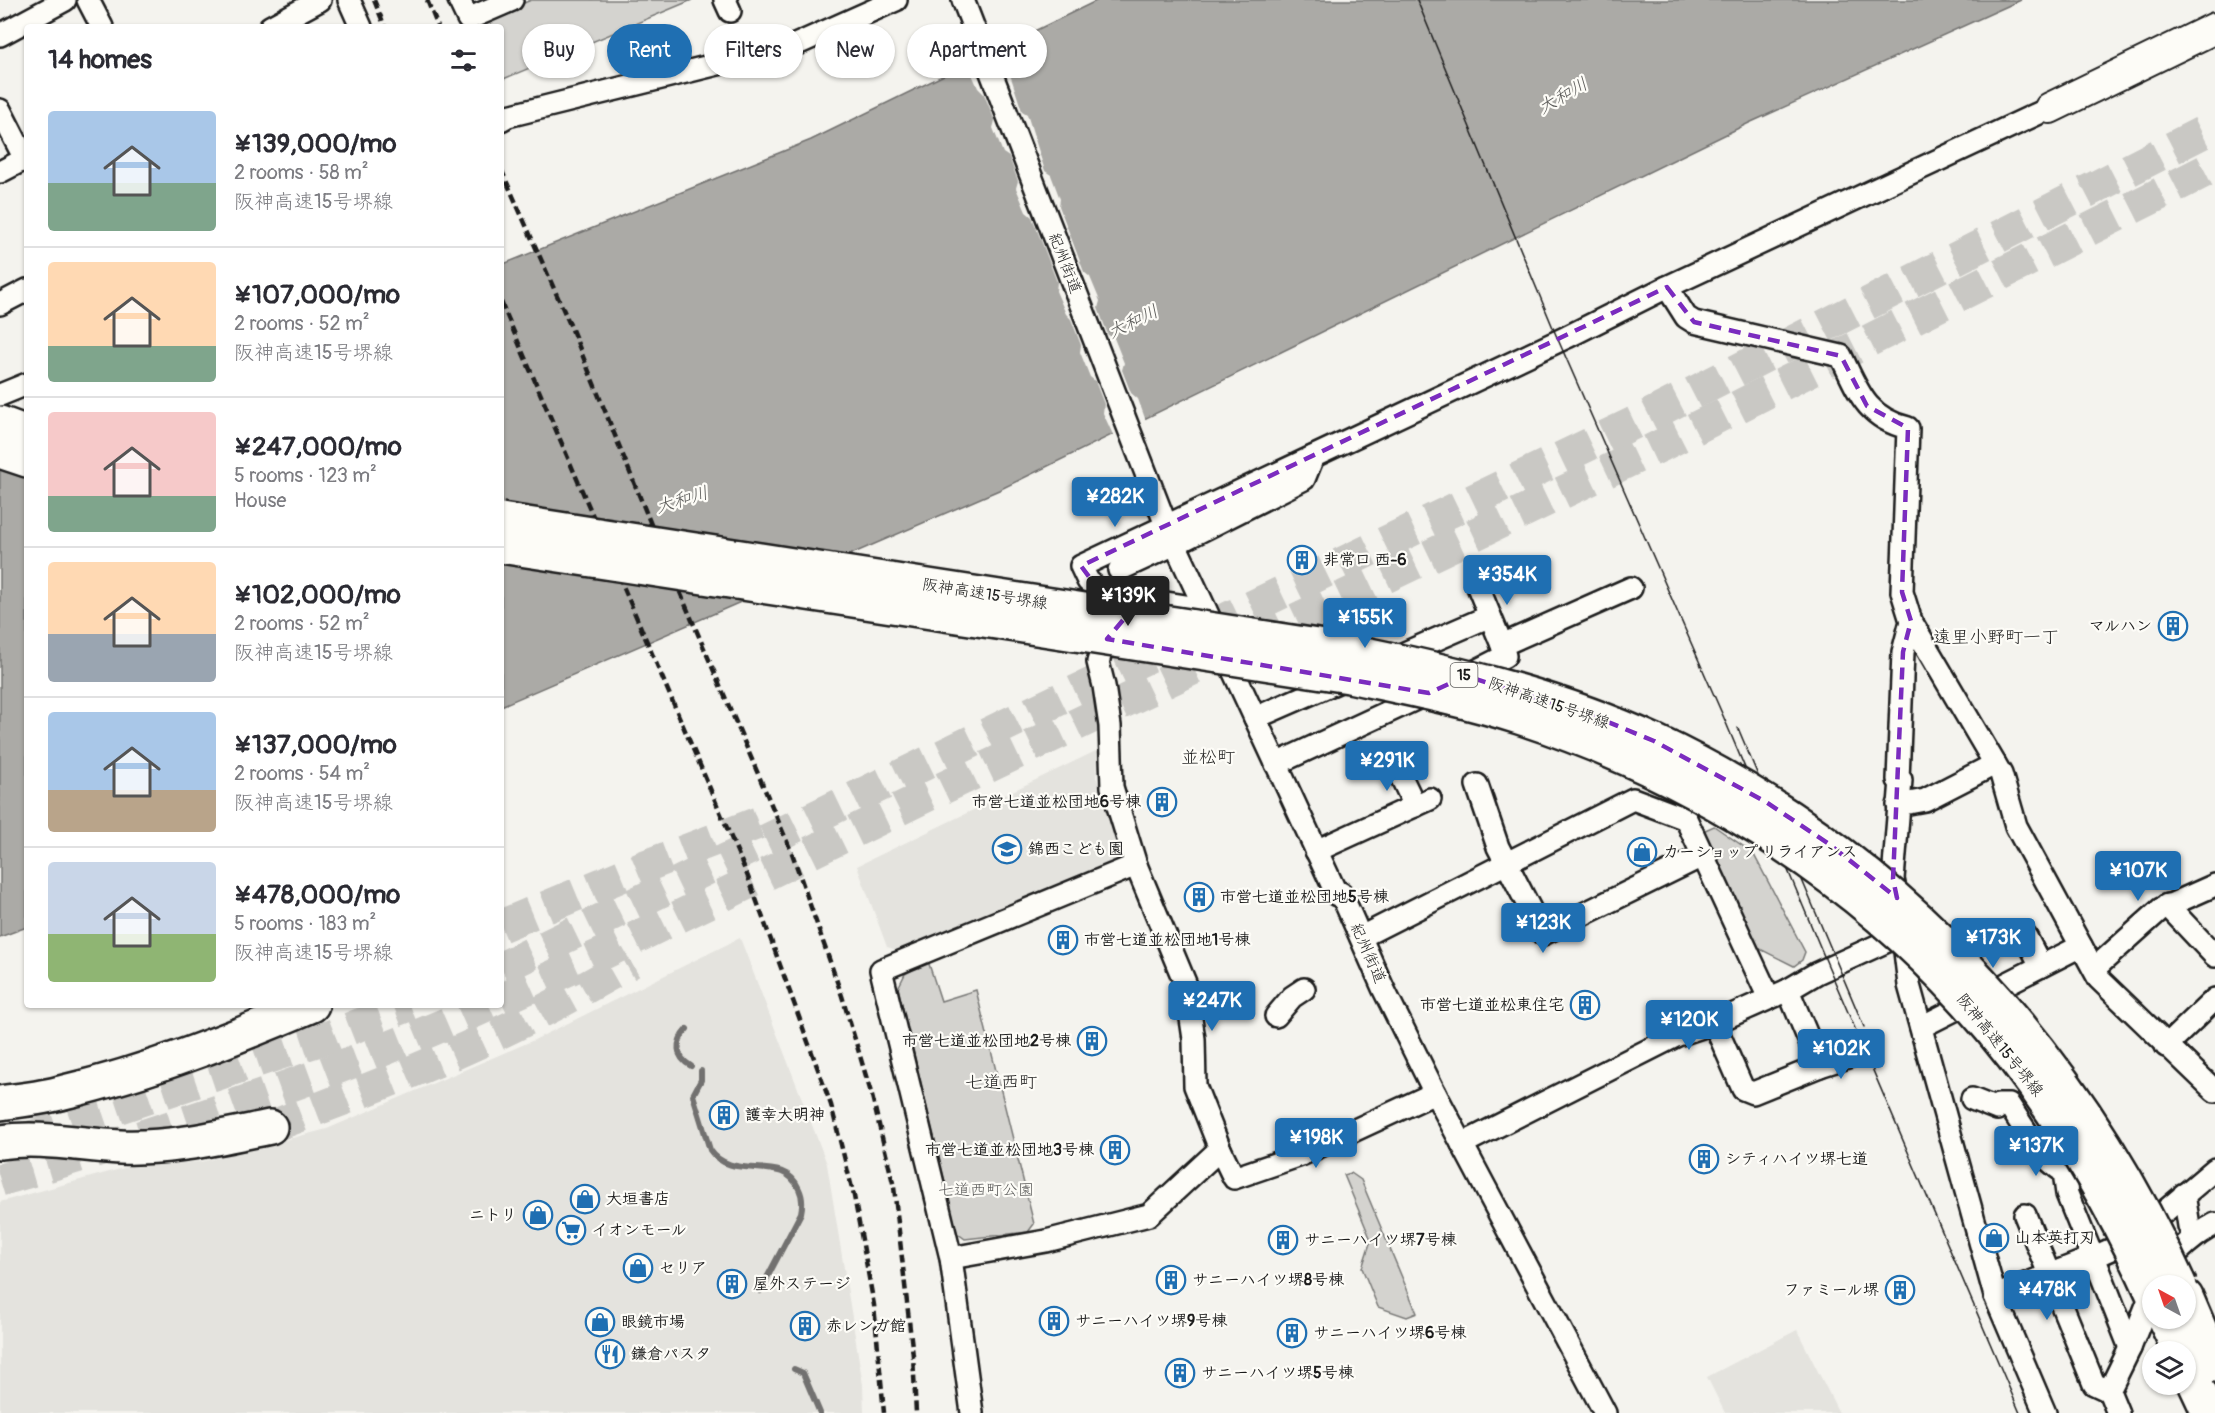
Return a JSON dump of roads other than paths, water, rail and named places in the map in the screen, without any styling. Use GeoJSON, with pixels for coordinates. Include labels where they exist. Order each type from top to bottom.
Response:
{"type":"FeatureCollection","features":[{"type":"Feature","properties":{"kind":"highway"},"geometry":{"type":"LineString","coordinates":[[0,423],[24,432]]}},
{"type":"Feature","properties":{"kind":"highway"},"geometry":{"type":"LineString","coordinates":[[0,451],[24,459]]}},
{"type":"Feature","properties":{"kind":"highway","name":"阪神高速15号堺線"},"geometry":{"type":"LineString","coordinates":[[504,520],[1350,651],[1470,677],[1591,716],[1654,741],[1766,802],[1829,844],[1885,887],[1939,936],[2030,1037],[2070,1092],[2140,1208],[2174,1275]]}},
{"type":"Feature","properties":{"kind":"highway","name":"阪神高速15号堺線"},"geometry":{"type":"LineString","coordinates":[[504,546],[1349,676],[1465,701],[1519,717],[1639,764],[1730,813],[1814,866],[1877,915],[1920,953],[1960,995],[2009,1053],[2050,1109],[2116,1219],[2144,1275]]}},
{"type":"Feature","properties":{"kind":"highway"},"geometry":{"type":"LineString","coordinates":[[0,1103],[66,1092],[172,1060],[246,1033],[305,1008]]}},
{"type":"Feature","properties":{"kind":"highway"},"geometry":{"type":"LineString","coordinates":[[0,1142],[67,1141],[120,1147],[166,1146],[270,1127]]}},
{"type":"Feature","properties":{"kind":"highway"},"geometry":{"type":"LineString","coordinates":[[2196,1321],[2215,1365]]}},
{"type":"Feature","properties":{"kind":"highway"},"geometry":{"type":"LineString","coordinates":[[2196,1384],[2210,1413]]}},
{"type":"Feature","properties":{"kind":"street"},"geometry":{"type":"LineString","coordinates":[[29,24],[65,0]]}},
{"type":"Feature","properties":{"kind":"street"},"geometry":{"type":"LineString","coordinates":[[88,0],[100,24]]}},
{"type":"Feature","properties":{"kind":"street"},"geometry":{"type":"LineString","coordinates":[[276,24],[320,0]]}},
{"type":"Feature","properties":{"kind":"street"},"geometry":{"type":"LineString","coordinates":[[349,0],[360,24]]}},
{"type":"Feature","properties":{"kind":"street"},"geometry":{"type":"LineString","coordinates":[[459,0],[468,19],[512,0]]}},
{"type":"Feature","properties":{"kind":"street"},"geometry":{"type":"LineString","coordinates":[[504,118],[795,45],[896,0]]}},
{"type":"Feature","properties":{"kind":"street","name":"紀州街道"},"geometry":{"type":"LineString","coordinates":[[963,0],[1164,519]]}},
{"type":"Feature","properties":{"kind":"street"},"geometry":{"type":"LineString","coordinates":[[0,35],[24,27]]}},
{"type":"Feature","properties":{"kind":"street"},"geometry":{"type":"LineString","coordinates":[[1205,609],[1100,590],[1088,581],[1081,566],[1164,519],[1313,457],[2215,28]]}},
{"type":"Feature","properties":{"kind":"street"},"geometry":{"type":"LineString","coordinates":[[0,110],[24,154]]}},
{"type":"Feature","properties":{"kind":"street"},"geometry":{"type":"LineString","coordinates":[[0,172],[24,159]]}},
{"type":"Feature","properties":{"kind":"street"},"geometry":{"type":"LineString","coordinates":[[1667,287],[1686,316],[1694,322],[1839,351],[1867,405],[1895,425],[1908,428],[1902,592],[1911,621],[2001,774],[2016,826],[2099,979],[2166,1046],[2213,1085]]}},
{"type":"Feature","properties":{"kind":"street"},"geometry":{"type":"LineString","coordinates":[[0,304],[24,292]]}},
{"type":"Feature","properties":{"kind":"street"},"geometry":{"type":"LineString","coordinates":[[0,395],[24,385]]}},
{"type":"Feature","properties":{"kind":"street"},"geometry":{"type":"LineString","coordinates":[[1119,570],[1304,479],[1313,457]]}},
{"type":"Feature","properties":{"kind":"street","name":"紀州街道"},"geometry":{"type":"LineString","coordinates":[[1175,544],[1316,851],[1337,895],[1341,893],[1383,988],[1435,1093],[1605,1413]]}},
{"type":"Feature","properties":{"kind":"street"},"geometry":{"type":"LineString","coordinates":[[1276,764],[1496,662],[1504,656],[1502,645],[1476,582]]}},
{"type":"Feature","properties":{"kind":"street"},"geometry":{"type":"LineString","coordinates":[[1502,645],[1631,588]]}},
{"type":"Feature","properties":{"kind":"street"},"geometry":{"type":"LineString","coordinates":[[1141,599],[1104,643],[1098,662],[1110,726],[1112,787],[1137,866],[1186,985],[1194,1039],[1195,1086],[1234,1178],[1301,1155],[1435,1093]]}},
{"type":"Feature","properties":{"kind":"street"},"geometry":{"type":"LineString","coordinates":[[1256,718],[1490,616]]}},
{"type":"Feature","properties":{"kind":"street"},"geometry":{"type":"LineString","coordinates":[[1911,621],[1903,652],[1898,780],[1901,780],[1893,879],[1909,985],[1995,1296],[2044,1413]]}},
{"type":"Feature","properties":{"kind":"street"},"geometry":{"type":"LineString","coordinates":[[1020,627],[1104,643],[1229,662]]}},
{"type":"Feature","properties":{"kind":"street"},"geometry":{"type":"LineString","coordinates":[[1316,851],[1422,803],[1394,762]]}},
{"type":"Feature","properties":{"kind":"street"},"geometry":{"type":"LineString","coordinates":[[1898,805],[1925,800],[1995,764]]}},
{"type":"Feature","properties":{"kind":"street"},"geometry":{"type":"LineString","coordinates":[[1477,785],[1498,847],[1543,934],[1704,855]]}},
{"type":"Feature","properties":{"kind":"street"},"geometry":{"type":"LineString","coordinates":[[1361,937],[1633,799],[1686,819],[1820,1066]]}},
{"type":"Feature","properties":{"kind":"street"},"geometry":{"type":"LineString","coordinates":[[972,1413],[951,1258],[881,970],[1137,866]]}},
{"type":"Feature","properties":{"kind":"street"},"geometry":{"type":"LineString","coordinates":[[2094,969],[2154,914],[2167,905],[2215,885]]}},
{"type":"Feature","properties":{"kind":"street"},"geometry":{"type":"LineString","coordinates":[[2167,905],[2215,956]]}},
{"type":"Feature","properties":{"kind":"street"},"geometry":{"type":"LineString","coordinates":[[1462,1144],[1678,1035],[1714,1023],[1779,994],[1816,973],[1903,934]]}},
{"type":"Feature","properties":{"kind":"street"},"geometry":{"type":"LineString","coordinates":[[2025,937],[2041,966]]}},
{"type":"Feature","properties":{"kind":"street"},"geometry":{"type":"LineString","coordinates":[[1921,1027],[2081,946]]}},
{"type":"Feature","properties":{"kind":"street"},"geometry":{"type":"LineString","coordinates":[[1276,1016],[1292,997],[1304,989]]}},
{"type":"Feature","properties":{"kind":"street"},"geometry":{"type":"LineString","coordinates":[[2166,1046],[2215,999]]}},
{"type":"Feature","properties":{"kind":"street"},"geometry":{"type":"LineString","coordinates":[[1714,1023],[1743,1089],[1753,1093],[1851,1056]]}},
{"type":"Feature","properties":{"kind":"street"},"geometry":{"type":"LineString","coordinates":[[1972,1099],[1997,1109],[1998,1104],[2009,1105],[2050,1164],[2064,1172],[2067,1194],[2130,1348]]}},
{"type":"Feature","properties":{"kind":"street"},"geometry":{"type":"LineString","coordinates":[[951,1258],[1046,1241],[1149,1215],[1220,1149]]}},
{"type":"Feature","properties":{"kind":"street"},"geometry":{"type":"LineString","coordinates":[[1995,1296],[2094,1258],[2130,1241],[2215,1169]]}},
{"type":"Feature","properties":{"kind":"street"},"geometry":{"type":"LineString","coordinates":[[2184,1194],[2188,1226],[2193,1238]]}},
{"type":"Feature","properties":{"kind":"street"},"geometry":{"type":"LineString","coordinates":[[2025,1215],[2094,1384],[2109,1391],[2118,1413]]}},
{"type":"Feature","properties":{"kind":"street"},"geometry":{"type":"LineString","coordinates":[[2160,1275],[2175,1253],[2215,1224]]}},
{"type":"Feature","properties":{"kind":"street"},"geometry":{"type":"LineString","coordinates":[[2109,1391],[2142,1317]]}},
{"type":"Feature","properties":{"kind":"water","name":"大和川"},"geometry":{"type":"Polygon","coordinates":[[[1098,0],[2021,0],[1749,123],[999,490],[504,705],[504,264],[811,140],[938,78],[1047,78],[1047,25],[1098,0]]]}},
{"type":"Feature","properties":{"kind":"water"},"geometry":{"type":"Polygon","coordinates":[[[24,458],[24,928],[0,937],[0,468],[24,458]]]}},
{"type":"Feature","properties":{"kind":"waterway"},"geometry":{"type":"LineString","coordinates":[[687,1029],[680,1039],[678,1049],[682,1058],[691,1066]]}},
{"type":"Feature","properties":{"kind":"waterway"},"geometry":{"type":"LineString","coordinates":[[701,1071],[701,1080],[693,1095],[710,1150],[720,1160],[731,1165],[782,1172],[792,1178],[801,1195],[801,1213],[760,1291]]}},
{"type":"Feature","properties":{"kind":"waterway"},"geometry":{"type":"LineString","coordinates":[[794,1369],[803,1373],[820,1413]]}},
{"type":"Feature","properties":{"kind":"tunnel"},"geometry":{"type":"LineString","coordinates":[[504,967],[1642,419],[2215,126]]}},
{"type":"Feature","properties":{"kind":"tunnel"},"geometry":{"type":"LineString","coordinates":[[504,999],[598,956],[922,798],[1662,445],[2215,166]]}},
{"type":"Feature","properties":{"kind":"tunnel"},"geometry":{"type":"LineString","coordinates":[[504,925],[643,867],[758,823]]}},
{"type":"Feature","properties":{"kind":"tunnel"},"geometry":{"type":"LineString","coordinates":[[270,1127],[381,1084],[508,1029],[631,962]]}},
{"type":"Feature","properties":{"kind":"tunnel"},"geometry":{"type":"LineString","coordinates":[[25,1139],[328,1037],[402,1008]]}},
{"type":"Feature","properties":{"kind":"tunnel"},"geometry":{"type":"LineString","coordinates":[[0,1180],[248,1101],[309,1079],[482,1008]]}},
{"type":"Feature","properties":{"kind":"tram line"},"geometry":{"type":"LineString","coordinates":[[1417,0],[1556,335],[1724,718],[2020,1413]]}},
{"type":"Feature","properties":{"kind":"tram line"},"geometry":{"type":"LineString","coordinates":[[1738,728],[1864,1027]]}},
{"type":"Feature","properties":{"kind":"railway"},"geometry":{"type":"LineString","coordinates":[[374,0],[384,24]]}},
{"type":"Feature","properties":{"kind":"railway"},"geometry":{"type":"LineString","coordinates":[[427,0],[437,24]]}},
{"type":"Feature","properties":{"kind":"railway"},"geometry":{"type":"LineString","coordinates":[[504,176],[571,327],[652,527],[792,853],[842,996],[872,1096],[894,1187],[913,1356],[916,1413]]}},
{"type":"Feature","properties":{"kind":"railway"},"geometry":{"type":"LineString","coordinates":[[504,309],[748,877],[831,1105],[854,1196],[874,1305],[884,1413]]}},
{"type":"Feature","properties":{"kind":"place","name":"非常口 西-6"},"geometry":{"type":"Point","coordinates":[1302,560]}},
{"type":"Feature","properties":{"kind":"place","name":"マルハン"},"geometry":{"type":"Point","coordinates":[2173,626]}},
{"type":"Feature","properties":{"kind":"place","name":"市営七道並松団地6号棟"},"geometry":{"type":"Point","coordinates":[1162,802]}},
{"type":"Feature","properties":{"kind":"place","name":"錦西こども園"},"geometry":{"type":"Point","coordinates":[1007,849]}},
{"type":"Feature","properties":{"kind":"place","name":"カーショップ リライアンス"},"geometry":{"type":"Point","coordinates":[1642,852]}},
{"type":"Feature","properties":{"kind":"place","name":"市営七道並松団地5号棟"},"geometry":{"type":"Point","coordinates":[1199,897]}},
{"type":"Feature","properties":{"kind":"place","name":"市営七道並松団地1号棟"},"geometry":{"type":"Point","coordinates":[1063,940]}},
{"type":"Feature","properties":{"kind":"place","name":"市営七道並松東住宅"},"geometry":{"type":"Point","coordinates":[1585,1005]}},
{"type":"Feature","properties":{"kind":"place","name":"市営七道並松団地2号棟"},"geometry":{"type":"Point","coordinates":[1092,1041]}},
{"type":"Feature","properties":{"kind":"place","name":"護幸大明神"},"geometry":{"type":"Point","coordinates":[724,1115]}},
{"type":"Feature","properties":{"kind":"place","name":"市営七道並松団地3号棟"},"geometry":{"type":"Point","coordinates":[1115,1150]}},
{"type":"Feature","properties":{"kind":"place","name":"シティハイツ堺七道"},"geometry":{"type":"Point","coordinates":[1704,1159]}},
{"type":"Feature","properties":{"kind":"place","name":"大垣書店"},"geometry":{"type":"Point","coordinates":[585,1199]}},
{"type":"Feature","properties":{"kind":"place","name":"ニトリ"},"geometry":{"type":"Point","coordinates":[538,1215]}},
{"type":"Feature","properties":{"kind":"place","name":"イオンモール"},"geometry":{"type":"Point","coordinates":[571,1230]}},
{"type":"Feature","properties":{"kind":"place","name":"山本英打刃"},"geometry":{"type":"Point","coordinates":[1994,1238]}},
{"type":"Feature","properties":{"kind":"place","name":"サニーハイツ堺7号棟"},"geometry":{"type":"Point","coordinates":[1283,1240]}},
{"type":"Feature","properties":{"kind":"place","name":"セリア"},"geometry":{"type":"Point","coordinates":[638,1268]}},
{"type":"Feature","properties":{"kind":"place","name":"サニーハイツ堺8号棟"},"geometry":{"type":"Point","coordinates":[1171,1280]}},
{"type":"Feature","properties":{"kind":"place","name":"屋外ステージ"},"geometry":{"type":"Point","coordinates":[732,1284]}},
{"type":"Feature","properties":{"kind":"place","name":"ファミール堺"},"geometry":{"type":"Point","coordinates":[1900,1290]}},
{"type":"Feature","properties":{"kind":"place","name":"サニーハイツ堺9号棟"},"geometry":{"type":"Point","coordinates":[1054,1321]}},
{"type":"Feature","properties":{"kind":"place","name":"眼鏡市場"},"geometry":{"type":"Point","coordinates":[600,1322]}},
{"type":"Feature","properties":{"kind":"place","name":"赤レンガ館"},"geometry":{"type":"Point","coordinates":[805,1326]}},
{"type":"Feature","properties":{"kind":"place","name":"サニーハイツ堺6号棟"},"geometry":{"type":"Point","coordinates":[1292,1333]}},
{"type":"Feature","properties":{"kind":"place","name":"鎌倉パスタ"},"geometry":{"type":"Point","coordinates":[610,1354]}},
{"type":"Feature","properties":{"kind":"place","name":"サニーハイツ堺5号棟"},"geometry":{"type":"Point","coordinates":[1180,1373]}},
{"type":"Feature","properties":{"kind":"district","name":"遠里小野町一丁"},"geometry":{"type":"Point","coordinates":[1996,637]}},
{"type":"Feature","properties":{"kind":"district","name":"並松町"},"geometry":{"type":"Point","coordinates":[1208,757]}},
{"type":"Feature","properties":{"kind":"district","name":"七道西町"},"geometry":{"type":"Point","coordinates":[1001,1082]}},
{"type":"Feature","properties":{"kind":"park label","name":"七道西町公園"},"geometry":{"type":"Point","coordinates":[986,1190]}}]}
